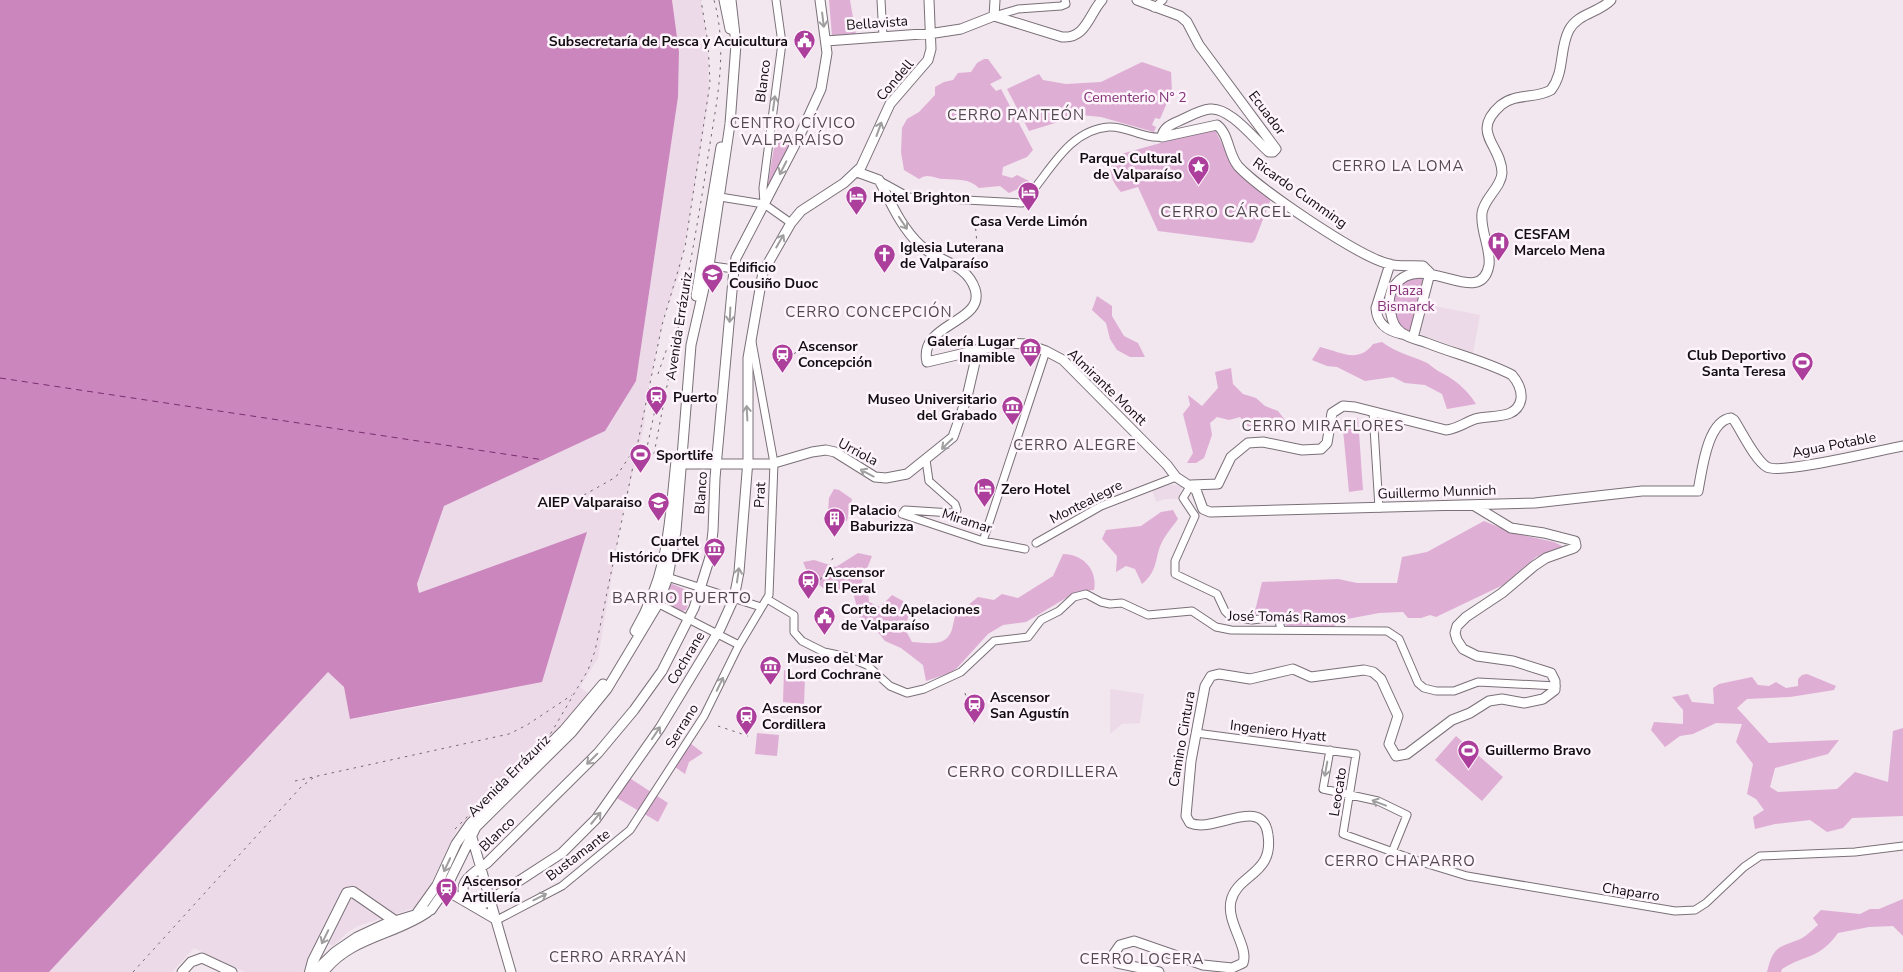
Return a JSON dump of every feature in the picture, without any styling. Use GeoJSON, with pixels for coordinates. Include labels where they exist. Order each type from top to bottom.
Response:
{"type":"FeatureCollection","features":[{"type":"Feature","properties":{"kind":"highway"},"geometry":{"type":"LineString","coordinates":[[310,972],[347,892],[352,892],[395,921]]}},
{"type":"Feature","properties":{"kind":"highway"},"geometry":{"type":"LineString","coordinates":[[321,972],[356,944],[415,921],[422,913]]}},
{"type":"Feature","properties":{"kind":"main road","name":"Avenida Errázuriz"},"geometry":{"type":"LineString","coordinates":[[706,265],[729,90],[731,41],[724,0]]}},
{"type":"Feature","properties":{"kind":"main road","name":"Avenida Errázuriz"},"geometry":{"type":"LineString","coordinates":[[460,846],[572,732],[607,689],[655,602],[664,576],[691,345],[720,197],[735,73],[736,36],[731,0]]}},
{"type":"Feature","properties":{"kind":"main road","name":"Condell"},"geometry":{"type":"LineString","coordinates":[[857,172],[865,162],[890,104],[928,60],[931,49],[929,0]]}},
{"type":"Feature","properties":{"kind":"main road"},"geometry":{"type":"LineString","coordinates":[[995,0],[994,16],[1062,37],[1069,37],[1083,30],[1102,0]]}},
{"type":"Feature","properties":{"kind":"main road","name":"Ecuador"},"geometry":{"type":"LineString","coordinates":[[1137,0],[1154,8],[1180,16],[1187,22],[1199,45],[1276,147],[1273,152],[1269,152],[1230,116],[1214,109],[1202,111],[1172,124],[1163,131],[1162,137]]}},
{"type":"Feature","properties":{"kind":"main road","name":"Ricardo Cumming"},"geometry":{"type":"LineString","coordinates":[[1162,137],[1217,125],[1222,131],[1235,161],[1245,172],[1275,196],[1332,234],[1390,264],[1423,266],[1430,273],[1465,285],[1476,284],[1484,277],[1489,263],[1482,211],[1499,182],[1502,172],[1500,162],[1487,133],[1489,120],[1511,98],[1536,95],[1551,90],[1561,71],[1571,28],[1580,18],[1604,7],[1611,0]]}},
{"type":"Feature","properties":{"kind":"main road"},"geometry":{"type":"LineString","coordinates":[[764,204],[821,89],[827,53],[821,1]]}},
{"type":"Feature","properties":{"kind":"main road","name":"Bellavista"},"geometry":{"type":"LineString","coordinates":[[826,41],[961,29],[994,16]]}},
{"type":"Feature","properties":{"kind":"main road"},"geometry":{"type":"LineString","coordinates":[[857,172],[880,180]]}},
{"type":"Feature","properties":{"kind":"main road","name":"Cochrane"},"geometry":{"type":"LineString","coordinates":[[472,905],[480,906],[562,853],[596,819],[660,728],[717,633],[734,598],[739,572],[748,465],[747,378],[751,337],[763,272],[791,223],[804,208],[844,183],[857,172]]}},
{"type":"Feature","properties":{"kind":"main road","name":"Almirante Montt"},"geometry":{"type":"LineString","coordinates":[[880,180],[898,216],[912,237],[927,250],[959,267],[970,278],[975,291],[974,303],[964,315],[930,340],[926,348],[927,362],[1008,342],[1026,344],[1046,351],[1063,360],[1167,465],[1176,477],[1191,486]]}},
{"type":"Feature","properties":{"kind":"main road","name":"Blanco"},"geometry":{"type":"LineString","coordinates":[[472,905],[464,894],[464,882],[547,805],[616,734],[662,671],[689,619],[702,587],[710,556],[734,269],[736,258],[764,204]]}},
{"type":"Feature","properties":{"kind":"main road"},"geometry":{"type":"LineString","coordinates":[[1191,486],[1218,484],[1231,457],[1248,443],[1264,442],[1302,450],[1321,449],[1327,443],[1330,418],[1337,409],[1349,406],[1452,430],[1476,419],[1505,415],[1518,407],[1521,400],[1520,390],[1518,383],[1512,375],[1409,336],[1388,330],[1379,321],[1376,308],[1390,264]]}},
{"type":"Feature","properties":{"kind":"main road"},"geometry":{"type":"LineString","coordinates":[[1430,273],[1409,336],[1396,327],[1391,315],[1389,303],[1392,290],[1407,276],[1430,273]]}},
{"type":"Feature","properties":{"kind":"main road","name":"Urriola"},"geometry":{"type":"LineString","coordinates":[[678,464],[748,465],[774,463],[826,450],[834,452],[870,475],[886,478],[907,474],[950,442],[957,429],[978,349]]}},
{"type":"Feature","properties":{"kind":"main road","name":"Agua Potable"},"geometry":{"type":"LineString","coordinates":[[1698,491],[1712,436],[1717,425],[1726,418],[1734,420],[1762,464],[1770,468],[1799,467],[1903,446]]}},
{"type":"Feature","properties":{"kind":"main road","name":"Guillermo Munnich"},"geometry":{"type":"LineString","coordinates":[[1191,486],[1198,494],[1203,509],[1210,512],[1473,506],[1480,503],[1535,504],[1642,491],[1698,491]]}},
{"type":"Feature","properties":{"kind":"main road"},"geometry":{"type":"LineString","coordinates":[[1473,506],[1511,528],[1544,533],[1575,541],[1576,546],[1574,548],[1546,558],[1502,593],[1466,617],[1457,626],[1455,632],[1457,640],[1463,649],[1477,656],[1513,661],[1551,672],[1556,686]]}},
{"type":"Feature","properties":{"kind":"main road","name":"Avenida Errázuriz"},"geometry":{"type":"LineString","coordinates":[[422,913],[441,888],[470,824],[564,730],[600,688],[655,602]]}},
{"type":"Feature","properties":{"kind":"main road","name":"Camino Cintura"},"geometry":{"type":"LineString","coordinates":[[1159,972],[1117,963],[1113,955],[1120,945],[1134,941],[1204,965],[1232,968],[1243,963],[1246,957],[1232,922],[1231,900],[1236,891],[1264,864],[1267,856],[1267,831],[1262,820],[1254,815],[1202,826],[1195,826],[1187,820],[1187,790],[1205,686],[1209,678],[1215,674],[1250,679],[1293,669],[1311,677],[1364,670],[1373,672],[1381,679],[1397,712],[1398,720],[1389,744],[1396,756],[1402,756],[1410,752],[1452,720],[1470,713],[1489,701],[1502,699],[1524,702],[1543,699],[1551,694],[1556,686]]}},
{"type":"Feature","properties":{"kind":"main road"},"geometry":{"type":"LineString","coordinates":[[553,752],[551,748],[562,736],[564,730]]}},
{"type":"Feature","properties":{"kind":"main road"},"geometry":{"type":"LineString","coordinates":[[471,834],[511,972]]}},
{"type":"Feature","properties":{"kind":"main road"},"geometry":{"type":"LineString","coordinates":[[460,846],[470,852],[480,868]]}},
{"type":"Feature","properties":{"kind":"main road"},"geometry":{"type":"LineString","coordinates":[[441,888],[496,920]]}},
{"type":"Feature","properties":{"kind":"main road"},"geometry":{"type":"LineString","coordinates":[[321,972],[350,941],[366,932],[422,913]]}},
{"type":"Feature","properties":{"kind":"main road"},"geometry":{"type":"LineString","coordinates":[[182,971],[198,958],[232,972]]}},
{"type":"Feature","properties":{"kind":"street","name":"Blanco"},"geometry":{"type":"LineString","coordinates":[[764,204],[763,188],[782,44],[776,0]]}},
{"type":"Feature","properties":{"kind":"street"},"geometry":{"type":"LineString","coordinates":[[881,0],[883,36]]}},
{"type":"Feature","properties":{"kind":"street"},"geometry":{"type":"LineString","coordinates":[[994,16],[1034,7],[1061,6],[1066,4],[1065,0]]}},
{"type":"Feature","properties":{"kind":"street"},"geometry":{"type":"LineString","coordinates":[[1154,8],[1163,0]]}},
{"type":"Feature","properties":{"kind":"street","name":"Ricardo Cumming"},"geometry":{"type":"LineString","coordinates":[[880,180],[909,197],[1022,203],[1060,155],[1079,138],[1091,132],[1112,127],[1149,137],[1162,137]]}},
{"type":"Feature","properties":{"kind":"street"},"geometry":{"type":"LineString","coordinates":[[720,197],[764,204],[791,223]]}},
{"type":"Feature","properties":{"kind":"street"},"geometry":{"type":"LineString","coordinates":[[706,265],[734,269]]}},
{"type":"Feature","properties":{"kind":"street","name":"Prat"},"geometry":{"type":"LineString","coordinates":[[738,646],[767,599],[771,589],[774,463],[751,337]]}},
{"type":"Feature","properties":{"kind":"street"},"geometry":{"type":"LineString","coordinates":[[983,541],[1046,351]]}},
{"type":"Feature","properties":{"kind":"street"},"geometry":{"type":"LineString","coordinates":[[1373,412],[1379,508]]}},
{"type":"Feature","properties":{"kind":"street","name":"Miramar"},"geometry":{"type":"LineString","coordinates":[[926,460],[929,481],[955,504],[957,510],[952,513],[905,510],[902,514],[983,541],[1025,549]]}},
{"type":"Feature","properties":{"kind":"street","name":"Montealegre"},"geometry":{"type":"LineString","coordinates":[[1036,543],[1100,506],[1176,477]]}},
{"type":"Feature","properties":{"kind":"street"},"geometry":{"type":"LineString","coordinates":[[1191,486],[1185,492],[1183,498],[1195,516],[1175,561],[1175,574],[1217,594],[1225,611],[1230,616],[1256,620],[1270,616],[1279,620],[1281,630]]}},
{"type":"Feature","properties":{"kind":"street"},"geometry":{"type":"LineString","coordinates":[[664,576],[761,607]]}},
{"type":"Feature","properties":{"kind":"street","name":"José Tomás Ramos"},"geometry":{"type":"LineString","coordinates":[[767,599],[794,614],[794,632],[802,641],[824,652],[862,662],[874,669],[890,686],[907,693],[924,689],[961,672],[994,641],[1028,637],[1041,620],[1059,611],[1074,597],[1084,594],[1105,603],[1122,603],[1148,615],[1192,611],[1211,624],[1222,628],[1387,630],[1398,640],[1418,683],[1421,687],[1431,690],[1454,690],[1478,682],[1556,686]]}},
{"type":"Feature","properties":{"kind":"street"},"geometry":{"type":"LineString","coordinates":[[655,602],[717,633],[738,646]]}},
{"type":"Feature","properties":{"kind":"street","name":"Serrano"},"geometry":{"type":"LineString","coordinates":[[641,816],[704,716],[738,646]]}},
{"type":"Feature","properties":{"kind":"street","name":"Ingeniero Hyatt"},"geometry":{"type":"LineString","coordinates":[[1196,733],[1356,754]]}},
{"type":"Feature","properties":{"kind":"street"},"geometry":{"type":"LineString","coordinates":[[1330,750],[1323,789],[1378,801],[1407,815],[1392,852]]}},
{"type":"Feature","properties":{"kind":"street","name":"Leocato"},"geometry":{"type":"LineString","coordinates":[[1344,834],[1356,754]]}},
{"type":"Feature","properties":{"kind":"street","name":"Bustamante"},"geometry":{"type":"LineString","coordinates":[[496,920],[562,886],[626,835],[641,816]]}},
{"type":"Feature","properties":{"kind":"street","name":"Chaparro"},"geometry":{"type":"LineString","coordinates":[[1344,834],[1392,852],[1467,876],[1675,911],[1695,910],[1706,904],[1744,867],[1760,856],[1855,852],[1903,846]]}},
{"type":"Feature","properties":{"kind":"shaded area"},"geometry":{"type":"Polygon","coordinates":[[[0,0],[672,0],[679,52],[678,97],[636,381],[605,431],[444,506],[417,584],[419,593],[587,532],[542,682],[350,719],[344,687],[328,672],[49,972],[0,972],[0,0]]]}},
{"type":"Feature","properties":{"kind":"shaded area"},"geometry":{"type":"Polygon","coordinates":[[[672,0],[701,0],[708,43],[709,95],[679,274],[664,318],[646,400],[644,426],[621,521],[598,658],[580,687],[589,694],[539,750],[457,830],[420,906],[358,926],[348,932],[333,946],[320,940],[303,972],[245,972],[194,948],[172,972],[49,972],[328,672],[344,687],[351,719],[435,704],[478,693],[548,659],[587,532],[419,593],[417,584],[444,506],[605,431],[636,381],[678,97],[679,52],[672,0]]]}},
{"type":"Feature","properties":{"kind":"shaded area"},"geometry":{"type":"Polygon","coordinates":[[[1424,304],[1480,315],[1473,353],[1417,333],[1424,304]]]}},
{"type":"Feature","properties":{"kind":"shaded area"},"geometry":{"type":"Polygon","coordinates":[[[1166,484],[1182,486],[1178,499],[1165,499],[1156,502],[1151,487],[1166,484]]]}},
{"type":"Feature","properties":{"kind":"shaded area"},"geometry":{"type":"Polygon","coordinates":[[[1110,689],[1144,694],[1140,723],[1122,724],[1110,734],[1110,689]]]}},
{"type":"Feature","properties":{"kind":"green space"},"geometry":{"type":"Polygon","coordinates":[[[829,0],[850,0],[856,35],[832,36],[829,0]]]}},
{"type":"Feature","properties":{"kind":"green space"},"geometry":{"type":"Polygon","coordinates":[[[988,59],[1002,78],[990,84],[996,91],[1001,89],[1033,150],[1027,157],[1003,167],[1002,175],[1012,178],[1017,175],[1029,181],[1027,185],[1009,193],[1000,186],[979,188],[963,180],[941,179],[929,176],[919,179],[904,170],[901,152],[902,128],[907,119],[919,112],[935,95],[935,87],[953,80],[958,73],[971,72],[977,63],[988,59]]]}},
{"type":"Feature","properties":{"kind":"green space","name":"Cementerio N° 2"},"geometry":{"type":"Polygon","coordinates":[[[1142,62],[1171,72],[1172,91],[1160,119],[1155,118],[1152,125],[1156,127],[1154,132],[1101,117],[1081,115],[1029,131],[1007,89],[1039,74],[1043,80],[1066,84],[1101,82],[1142,62]]]}},
{"type":"Feature","properties":{"kind":"green space","name":"Parque Cultural de Valparaíso"},"geometry":{"type":"Polygon","coordinates":[[[1214,128],[1233,165],[1272,196],[1255,240],[1252,243],[1158,231],[1138,187],[1121,192],[1111,175],[1114,156],[1214,128]]]}},
{"type":"Feature","properties":{"kind":"green space"},"geometry":{"type":"Polygon","coordinates":[[[776,135],[795,138],[767,190],[776,135]]]}},
{"type":"Feature","properties":{"kind":"green space","name":"Plaza Bismarck"},"geometry":{"type":"Polygon","coordinates":[[[1427,275],[1411,335],[1395,323],[1392,312],[1393,291],[1405,279],[1427,275]]]}},
{"type":"Feature","properties":{"kind":"green space"},"geometry":{"type":"Polygon","coordinates":[[[1097,296],[1112,306],[1112,316],[1124,336],[1138,343],[1145,357],[1130,357],[1117,350],[1110,339],[1106,323],[1092,310],[1097,296]]]}},
{"type":"Feature","properties":{"kind":"green space"},"geometry":{"type":"Polygon","coordinates":[[[1382,342],[1387,346],[1427,363],[1449,377],[1464,389],[1476,404],[1447,409],[1442,394],[1425,385],[1405,383],[1393,377],[1365,381],[1337,367],[1327,366],[1312,360],[1320,347],[1342,354],[1355,355],[1361,354],[1373,344],[1382,342]]]}},
{"type":"Feature","properties":{"kind":"green space"},"geometry":{"type":"Polygon","coordinates":[[[1231,368],[1233,384],[1243,394],[1256,398],[1265,406],[1278,411],[1288,424],[1290,433],[1257,420],[1250,428],[1240,417],[1229,420],[1217,417],[1210,423],[1212,435],[1204,458],[1196,463],[1187,463],[1193,453],[1183,414],[1190,405],[1188,395],[1202,406],[1218,388],[1215,372],[1231,368]]]}},
{"type":"Feature","properties":{"kind":"green space"},"geometry":{"type":"Polygon","coordinates":[[[1358,418],[1363,490],[1349,492],[1342,419],[1358,418]]]}},
{"type":"Feature","properties":{"kind":"green space"},"geometry":{"type":"Polygon","coordinates":[[[834,489],[839,490],[852,499],[847,521],[828,512],[829,498],[834,489]]]}},
{"type":"Feature","properties":{"kind":"green space"},"geometry":{"type":"Polygon","coordinates":[[[1173,510],[1178,519],[1162,542],[1154,569],[1147,579],[1142,584],[1135,569],[1126,566],[1116,572],[1117,556],[1102,539],[1106,530],[1141,526],[1161,512],[1173,510]]]}},
{"type":"Feature","properties":{"kind":"green space"},"geometry":{"type":"Polygon","coordinates":[[[1484,521],[1513,533],[1554,542],[1566,548],[1536,557],[1503,585],[1436,617],[1430,615],[1421,618],[1408,618],[1403,612],[1379,613],[1337,621],[1334,628],[1288,627],[1272,616],[1263,614],[1252,615],[1256,607],[1262,582],[1338,579],[1357,583],[1397,583],[1402,557],[1427,552],[1484,521]]]}},
{"type":"Feature","properties":{"kind":"green space"},"geometry":{"type":"Polygon","coordinates":[[[858,553],[872,556],[861,584],[868,589],[869,602],[880,607],[892,595],[903,601],[909,609],[906,631],[912,642],[932,643],[943,641],[951,632],[955,615],[960,607],[967,606],[978,597],[994,600],[1002,594],[1018,598],[1053,576],[1063,554],[1083,560],[1091,570],[1095,583],[1094,590],[1076,592],[1026,622],[1003,625],[988,634],[957,668],[950,673],[926,681],[923,665],[901,648],[885,641],[877,631],[861,623],[853,592],[846,586],[830,594],[809,576],[803,562],[814,560],[836,567],[858,553]]]}},
{"type":"Feature","properties":{"kind":"green space"},"geometry":{"type":"Polygon","coordinates":[[[672,584],[692,594],[686,610],[682,611],[664,603],[669,585],[672,584]]]}},
{"type":"Feature","properties":{"kind":"green space"},"geometry":{"type":"Polygon","coordinates":[[[784,670],[805,678],[804,704],[783,702],[784,670]]]}},
{"type":"Feature","properties":{"kind":"green space"},"geometry":{"type":"Polygon","coordinates":[[[1807,674],[1836,686],[1834,690],[1790,697],[1747,699],[1737,708],[1769,743],[1839,740],[1828,754],[1775,768],[1770,787],[1778,792],[1837,789],[1855,772],[1888,782],[1893,731],[1903,728],[1903,816],[1852,818],[1843,828],[1827,832],[1810,820],[1775,824],[1755,829],[1753,817],[1764,810],[1756,799],[1747,794],[1753,764],[1736,742],[1742,724],[1716,723],[1693,734],[1680,736],[1665,747],[1651,730],[1654,722],[1683,724],[1683,710],[1672,697],[1688,694],[1692,702],[1714,704],[1713,688],[1719,684],[1752,677],[1758,685],[1769,686],[1776,682],[1786,688],[1798,686],[1798,679],[1802,675],[1807,674]]]}},
{"type":"Feature","properties":{"kind":"green space"},"geometry":{"type":"Polygon","coordinates":[[[757,733],[779,735],[777,756],[755,754],[757,733]]]}},
{"type":"Feature","properties":{"kind":"green space","name":"Guillermo Bravo"},"geometry":{"type":"Polygon","coordinates":[[[1456,736],[1503,777],[1482,801],[1435,760],[1456,736]]]}},
{"type":"Feature","properties":{"kind":"green space"},"geometry":{"type":"Polygon","coordinates":[[[690,743],[703,753],[689,762],[685,774],[675,767],[690,743]]]}},
{"type":"Feature","properties":{"kind":"green space"},"geometry":{"type":"Polygon","coordinates":[[[628,777],[668,803],[658,822],[615,797],[628,777]]]}},
{"type":"Feature","properties":{"kind":"green space"},"geometry":{"type":"Polygon","coordinates":[[[1903,899],[1903,936],[1893,926],[1869,927],[1838,933],[1831,942],[1818,952],[1791,964],[1782,969],[1781,972],[1767,972],[1771,958],[1776,950],[1804,937],[1818,925],[1813,918],[1821,910],[1860,914],[1870,909],[1879,909],[1903,899]]]}},
{"type":"Feature","properties":{"kind":"ferry route"},"geometry":{"type":"LineString","coordinates":[[0,378],[544,460]]}},
{"type":"Feature","properties":{"kind":"railway"},"geometry":{"type":"LineString","coordinates":[[455,829],[551,733],[588,670],[595,651],[662,325],[685,247],[710,83],[708,43],[701,0]]}},
{"type":"Feature","properties":{"kind":"railway"},"geometry":{"type":"LineString","coordinates":[[654,454],[690,264],[718,94],[721,56],[718,19],[714,0]]}},
{"type":"Feature","properties":{"kind":"railway"},"geometry":{"type":"LineString","coordinates":[[975,221],[977,244]]}},
{"type":"Feature","properties":{"kind":"railway"},"geometry":{"type":"LineString","coordinates":[[782,373],[799,347]]}},
{"type":"Feature","properties":{"kind":"railway"},"geometry":{"type":"LineString","coordinates":[[658,374],[667,348]]}},
{"type":"Feature","properties":{"kind":"railway"},"geometry":{"type":"LineString","coordinates":[[646,452],[658,396]]}},
{"type":"Feature","properties":{"kind":"railway"},"geometry":{"type":"LineString","coordinates":[[584,495],[616,477],[631,454]]}},
{"type":"Feature","properties":{"kind":"railway"},"geometry":{"type":"LineString","coordinates":[[809,599],[833,558]]}},
{"type":"Feature","properties":{"kind":"railway"},"geometry":{"type":"LineString","coordinates":[[965,693],[974,724]]}},
{"type":"Feature","properties":{"kind":"railway"},"geometry":{"type":"LineString","coordinates":[[295,781],[509,734],[527,725],[572,695]]}},
{"type":"Feature","properties":{"kind":"railway"},"geometry":{"type":"LineString","coordinates":[[718,726],[748,736]]}},
{"type":"Feature","properties":{"kind":"railway"},"geometry":{"type":"LineString","coordinates":[[133,972],[301,787],[313,778]]}},
{"type":"Feature","properties":{"kind":"place","name":"Subsecretaría de Pesca y Acuicultura"},"geometry":{"type":"Point","coordinates":[804,60]}},
{"type":"Feature","properties":{"kind":"place","name":"Parque Cultural de Valparaíso"},"geometry":{"type":"Point","coordinates":[1198,185]}},
{"type":"Feature","properties":{"kind":"place","name":"Casa Verde Limón"},"geometry":{"type":"Point","coordinates":[1029,212]}},
{"type":"Feature","properties":{"kind":"place","name":"Hotel Brighton"},"geometry":{"type":"Point","coordinates":[857,216]}},
{"type":"Feature","properties":{"kind":"place","name":"CESFAM Marcelo Mena"},"geometry":{"type":"Point","coordinates":[1498,261]}},
{"type":"Feature","properties":{"kind":"place","name":"Iglesia Luterana de Valparaíso"},"geometry":{"type":"Point","coordinates":[884,274]}},
{"type":"Feature","properties":{"kind":"place","name":"Edificio Cousiño Duoc"},"geometry":{"type":"Point","coordinates":[713,294]}},
{"type":"Feature","properties":{"kind":"place","name":"Galería Lugar Inamible"},"geometry":{"type":"Point","coordinates":[1031,368]}},
{"type":"Feature","properties":{"kind":"place","name":"Ascensor Concepción"},"geometry":{"type":"Point","coordinates":[782,373]}},
{"type":"Feature","properties":{"kind":"place","name":"Club Deportivo Santa Teresa"},"geometry":{"type":"Point","coordinates":[1802,382]}},
{"type":"Feature","properties":{"kind":"place","name":"Puerto"},"geometry":{"type":"Point","coordinates":[657,416]}},
{"type":"Feature","properties":{"kind":"place","name":"Museo Universitario del Grabado"},"geometry":{"type":"Point","coordinates":[1013,426]}},
{"type":"Feature","properties":{"kind":"place","name":"Sportlife"},"geometry":{"type":"Point","coordinates":[640,474]}},
{"type":"Feature","properties":{"kind":"place","name":"Zero Hotel"},"geometry":{"type":"Point","coordinates":[985,508]}},
{"type":"Feature","properties":{"kind":"place","name":"AIEP Valparaiso"},"geometry":{"type":"Point","coordinates":[658,521]}},
{"type":"Feature","properties":{"kind":"place","name":"Palacio Baburizza"},"geometry":{"type":"Point","coordinates":[834,537]}},
{"type":"Feature","properties":{"kind":"place","name":"Cuartel Histórico DFK"},"geometry":{"type":"Point","coordinates":[715,568]}},
{"type":"Feature","properties":{"kind":"place","name":"Ascensor El Peral"},"geometry":{"type":"Point","coordinates":[809,599]}},
{"type":"Feature","properties":{"kind":"place","name":"Corte de Apelaciones de Valparaíso"},"geometry":{"type":"Point","coordinates":[825,636]}},
{"type":"Feature","properties":{"kind":"place","name":"Museo del Mar Lord Cochrane"},"geometry":{"type":"Point","coordinates":[771,685]}},
{"type":"Feature","properties":{"kind":"place","name":"Ascensor San Agustín"},"geometry":{"type":"Point","coordinates":[974,724]}},
{"type":"Feature","properties":{"kind":"place","name":"Ascensor Cordillera"},"geometry":{"type":"Point","coordinates":[746,735]}},
{"type":"Feature","properties":{"kind":"place","name":"Guillermo Bravo"},"geometry":{"type":"Point","coordinates":[1469,769]}},
{"type":"Feature","properties":{"kind":"place","name":"Ascensor Artillería"},"geometry":{"type":"Point","coordinates":[446,908]}},
{"type":"Feature","properties":{"kind":"district","name":"CERRO PANTEÓN"},"geometry":{"type":"Point","coordinates":[1016,115]}},
{"type":"Feature","properties":{"kind":"district","name":"CENTRO CÍVICO VALPARAÍSO"},"geometry":{"type":"Point","coordinates":[793,132]}},
{"type":"Feature","properties":{"kind":"district","name":"CERRO LA LOMA"},"geometry":{"type":"Point","coordinates":[1398,166]}},
{"type":"Feature","properties":{"kind":"district","name":"CERRO CÁRCEL"},"geometry":{"type":"Point","coordinates":[1226,212]}},
{"type":"Feature","properties":{"kind":"district","name":"CERRO CONCEPCIÓN"},"geometry":{"type":"Point","coordinates":[869,312]}},
{"type":"Feature","properties":{"kind":"district","name":"CERRO MIRAFLORES"},"geometry":{"type":"Point","coordinates":[1323,426]}},
{"type":"Feature","properties":{"kind":"district","name":"CERRO ALEGRE"},"geometry":{"type":"Point","coordinates":[1075,445]}},
{"type":"Feature","properties":{"kind":"district","name":"BARRIO PUERTO"},"geometry":{"type":"Point","coordinates":[682,598]}},
{"type":"Feature","properties":{"kind":"district","name":"CERRO CORDILLERA"},"geometry":{"type":"Point","coordinates":[1033,772]}},
{"type":"Feature","properties":{"kind":"district","name":"CERRO CHAPARRO"},"geometry":{"type":"Point","coordinates":[1400,861]}},
{"type":"Feature","properties":{"kind":"district","name":"CERRO ARRAYÁN"},"geometry":{"type":"Point","coordinates":[618,957]}},
{"type":"Feature","properties":{"kind":"district","name":"CERRO LOCERA"},"geometry":{"type":"Point","coordinates":[1142,959]}}]}
